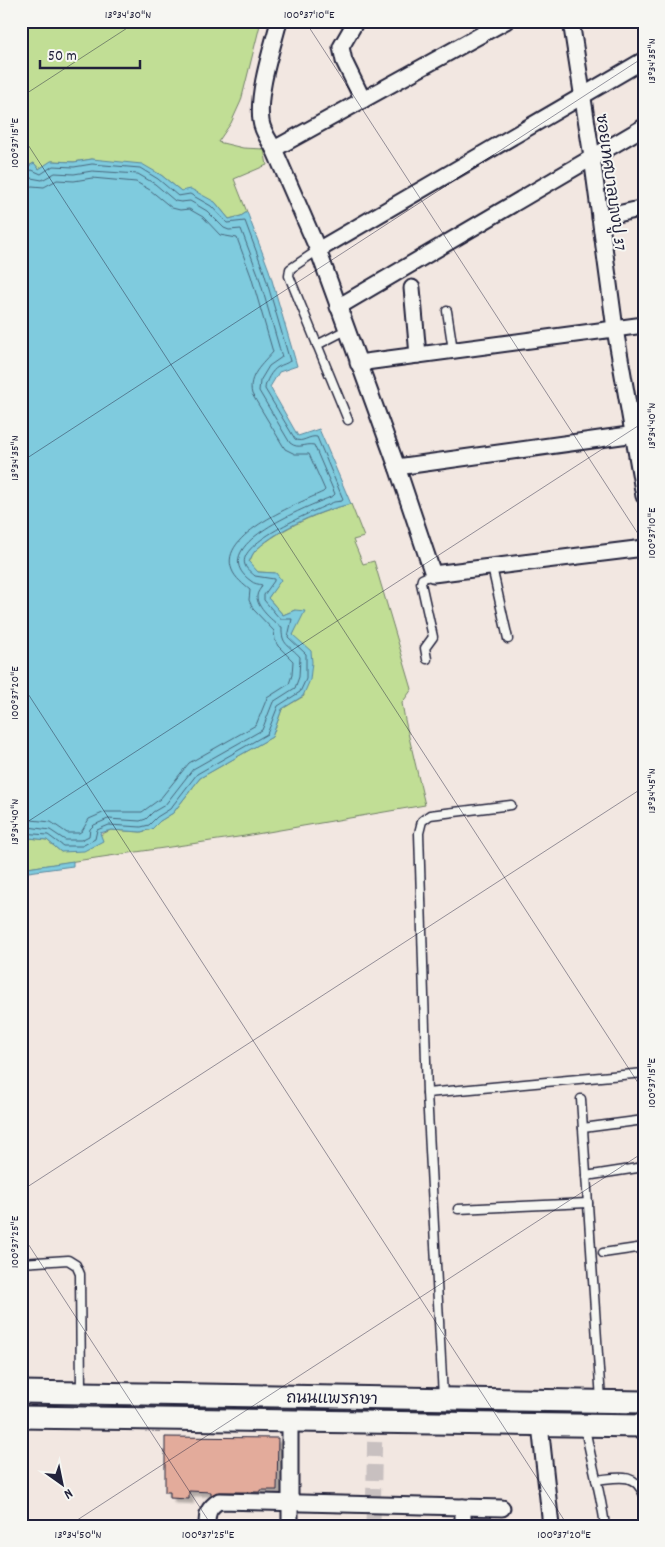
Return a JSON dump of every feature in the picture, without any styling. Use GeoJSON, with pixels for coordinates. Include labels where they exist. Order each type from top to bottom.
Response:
{"type":"FeatureCollection","features":[{"type":"Feature","properties":{"kind":"main road","name":"ถนนแพรกษา"},"geometry":{"type":"LineString","coordinates":[[21,1392],[644,1402]]}},
{"type":"Feature","properties":{"kind":"main road","name":"ถนนแพรกษา"},"geometry":{"type":"LineString","coordinates":[[21,1417],[644,1426]]}},
{"type":"Feature","properties":{"kind":"street"},"geometry":{"type":"LineString","coordinates":[[279,21],[262,92],[261,121],[318,250],[397,467],[433,574],[644,548]]}},
{"type":"Feature","properties":{"kind":"street"},"geometry":{"type":"LineString","coordinates":[[356,21],[342,47],[344,61],[363,100]]}},
{"type":"Feature","properties":{"kind":"street"},"geometry":{"type":"LineString","coordinates":[[274,149],[506,21]]}},
{"type":"Feature","properties":{"kind":"street","name":"ซอยเทศบาลบางปู 37"},"geometry":{"type":"LineString","coordinates":[[572,21],[614,329],[639,433],[644,496]]}},
{"type":"Feature","properties":{"kind":"street"},"geometry":{"type":"LineString","coordinates":[[318,250],[644,60]]}},
{"type":"Feature","properties":{"kind":"street"},"geometry":{"type":"LineString","coordinates":[[338,307],[644,127]]}},
{"type":"Feature","properties":{"kind":"street"},"geometry":{"type":"LineString","coordinates":[[600,218],[644,208]]}},
{"type":"Feature","properties":{"kind":"street"},"geometry":{"type":"LineString","coordinates":[[412,288],[418,355]]}},
{"type":"Feature","properties":{"kind":"street"},"geometry":{"type":"LineString","coordinates":[[358,363],[644,325]]}},
{"type":"Feature","properties":{"kind":"street"},"geometry":{"type":"LineString","coordinates":[[397,467],[639,433]]}},
{"type":"Feature","properties":{"kind":"street"},"geometry":{"type":"LineString","coordinates":[[290,1421],[290,1526]]}},
{"type":"Feature","properties":{"kind":"street"},"geometry":{"type":"LineString","coordinates":[[540,1425],[551,1526]]}},
{"type":"Feature","properties":{"kind":"street"},"geometry":{"type":"LineString","coordinates":[[207,1526],[207,1513],[211,1506],[219,1501],[502,1508]]}},
{"type":"Feature","properties":{"kind":"street"},"geometry":{"type":"LineString","coordinates":[[463,1507],[464,1526]]}},
{"type":"Feature","properties":{"kind":"lane"},"geometry":{"type":"LineString","coordinates":[[318,250],[290,269],[289,276],[348,420]]}},
{"type":"Feature","properties":{"kind":"lane"},"geometry":{"type":"LineString","coordinates":[[447,311],[453,350]]}},
{"type":"Feature","properties":{"kind":"lane"},"geometry":{"type":"LineString","coordinates":[[317,344],[346,330]]}},
{"type":"Feature","properties":{"kind":"lane"},"geometry":{"type":"LineString","coordinates":[[492,567],[508,639]]}},
{"type":"Feature","properties":{"kind":"lane"},"geometry":{"type":"LineString","coordinates":[[426,659],[425,648],[434,636],[421,583],[422,579],[433,574]]}},
{"type":"Feature","properties":{"kind":"lane"},"geometry":{"type":"LineString","coordinates":[[443,1399],[427,1093],[419,833],[422,821],[430,815],[510,805]]}},
{"type":"Feature","properties":{"kind":"lane"},"geometry":{"type":"LineString","coordinates":[[427,1093],[644,1073]]}},
{"type":"Feature","properties":{"kind":"lane"},"geometry":{"type":"LineString","coordinates":[[581,1099],[601,1402]]}},
{"type":"Feature","properties":{"kind":"lane"},"geometry":{"type":"LineString","coordinates":[[583,1128],[644,1120]]}},
{"type":"Feature","properties":{"kind":"lane"},"geometry":{"type":"LineString","coordinates":[[586,1176],[644,1167]]}},
{"type":"Feature","properties":{"kind":"lane"},"geometry":{"type":"LineString","coordinates":[[458,1209],[588,1203]]}},
{"type":"Feature","properties":{"kind":"lane"},"geometry":{"type":"LineString","coordinates":[[603,1253],[644,1247]]}},
{"type":"Feature","properties":{"kind":"lane"},"geometry":{"type":"LineString","coordinates":[[21,1263],[68,1260],[76,1265],[80,1274],[80,1393]]}},
{"type":"Feature","properties":{"kind":"lane"},"geometry":{"type":"LineString","coordinates":[[585,1426],[602,1501],[605,1526]]}},
{"type":"Feature","properties":{"kind":"lane"},"geometry":{"type":"LineString","coordinates":[[596,1480],[626,1477],[634,1480],[641,1487],[644,1494]]}},
{"type":"Feature","properties":{"kind":"green space"},"geometry":{"type":"Polygon","coordinates":[[[21,21],[261,21],[241,101],[231,123],[218,142],[243,148],[264,149],[267,165],[234,179],[247,212],[241,216],[229,219],[215,202],[181,191],[161,175],[92,159],[74,162],[52,161],[39,169],[34,163],[21,170],[21,21]]]}},
{"type":"Feature","properties":{"kind":"green space"},"geometry":{"type":"Polygon","coordinates":[[[351,504],[364,537],[353,540],[363,564],[374,561],[412,689],[402,703],[425,805],[245,836],[21,869],[21,837],[47,840],[61,852],[111,830],[141,832],[152,829],[160,821],[173,813],[200,778],[272,737],[282,709],[304,696],[293,635],[298,622],[295,610],[283,615],[268,598],[280,580],[275,573],[258,572],[249,563],[256,550],[277,534],[315,516],[351,504]]]}},
{"type":"Feature","properties":{"kind":"water"},"geometry":{"type":"Polygon","coordinates":[[[92,159],[142,164],[161,175],[181,191],[191,189],[215,202],[229,219],[241,216],[247,212],[269,270],[297,366],[279,372],[270,387],[298,436],[319,429],[351,504],[314,515],[289,527],[266,541],[253,553],[249,562],[258,572],[276,573],[281,580],[268,598],[283,615],[295,610],[305,611],[293,635],[311,651],[310,680],[303,696],[282,709],[272,737],[200,778],[173,813],[160,821],[152,829],[141,832],[111,830],[100,833],[103,841],[84,851],[61,852],[47,840],[21,837],[21,171],[34,163],[39,169],[51,161],[74,162],[92,159]]]}},
{"type":"Feature","properties":{"kind":"water"},"geometry":{"type":"Polygon","coordinates":[[[73,861],[73,866],[21,873],[21,869],[73,861]]]}},
{"type":"Feature","properties":{"kind":"building"},"geometry":{"type":"Polygon","coordinates":[[[165,1437],[278,1438],[277,1490],[219,1492],[211,1495],[211,1492],[189,1491],[189,1499],[170,1498],[170,1492],[165,1492],[165,1437]]]}},
{"type":"Feature","properties":{"kind":"tunnel"},"geometry":{"type":"LineString","coordinates":[[373,1526],[375,1422]]}}]}
